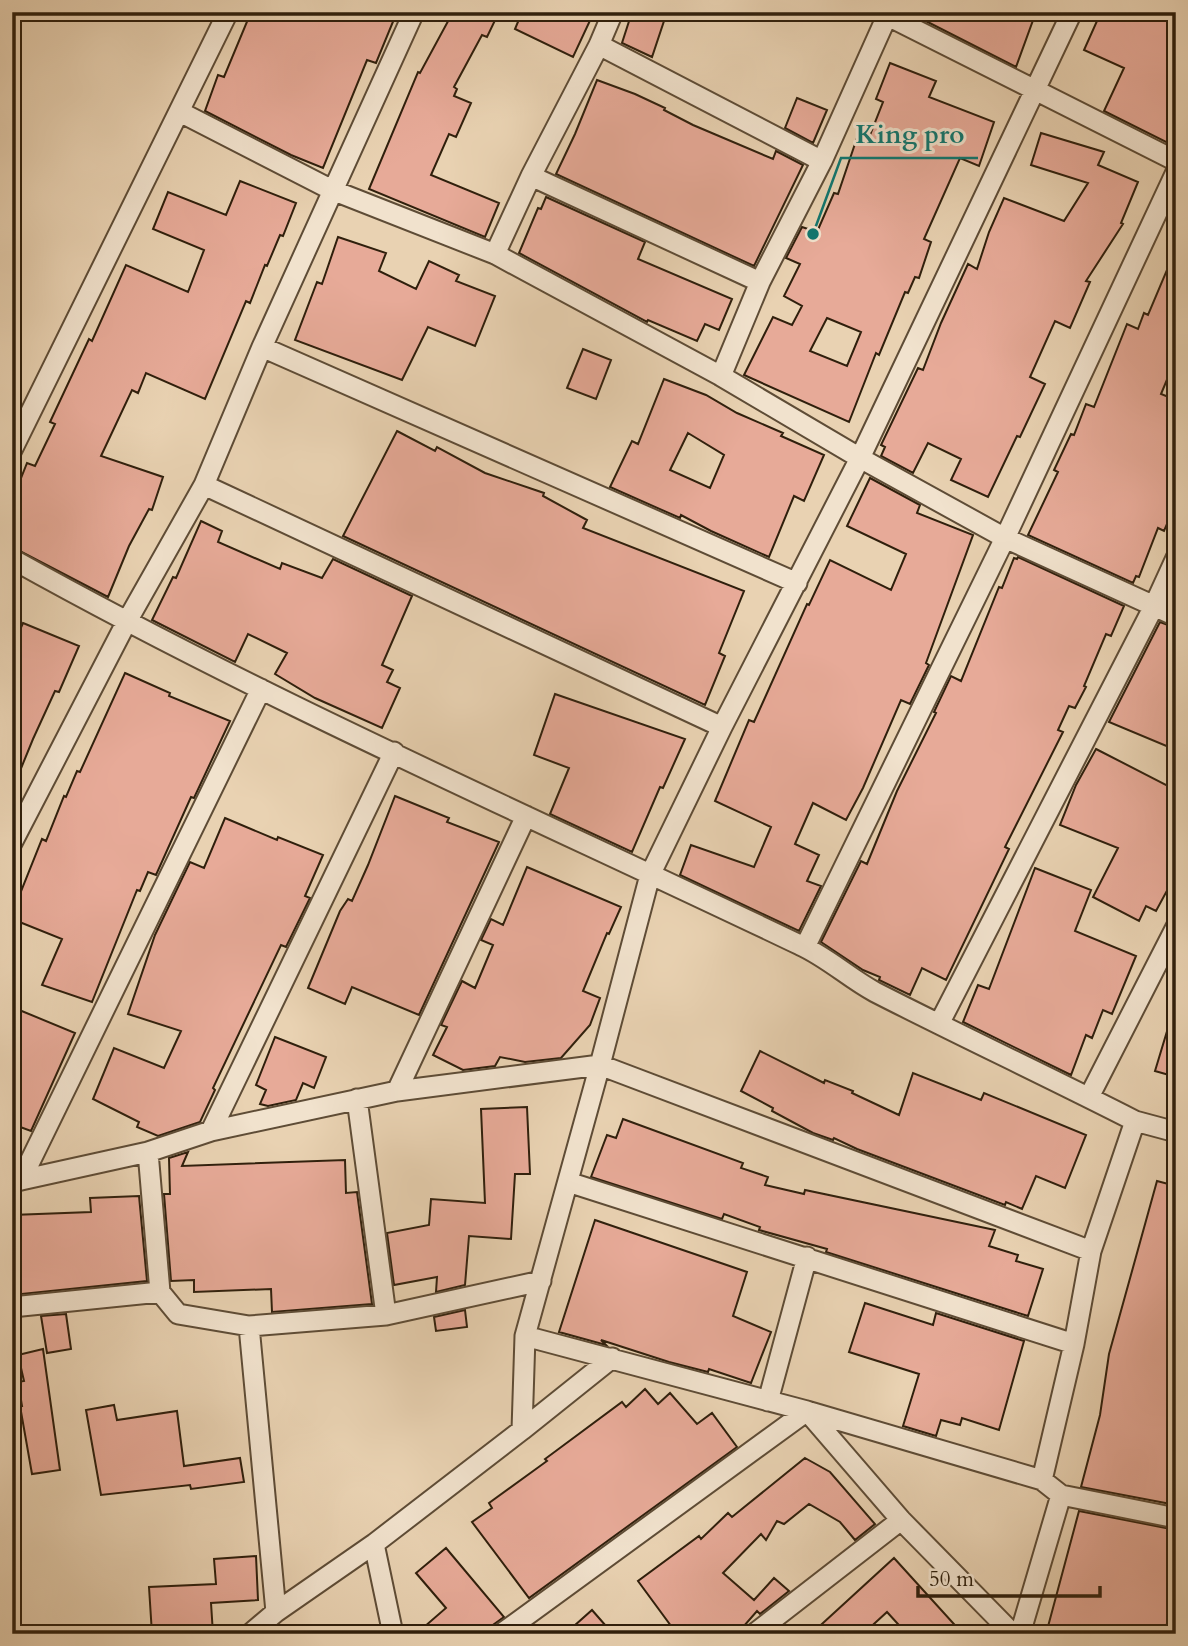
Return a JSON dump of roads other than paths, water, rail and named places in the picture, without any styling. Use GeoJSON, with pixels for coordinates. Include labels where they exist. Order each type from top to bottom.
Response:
{"type":"FeatureCollection","features":[{"type":"Feature","properties":{"kind":"street"},"geometry":{"type":"LineString","coordinates":[[12,450],[228,12]]}},
{"type":"Feature","properties":{"kind":"street"},"geometry":{"type":"LineString","coordinates":[[12,843],[126,623],[204,485],[262,347],[414,12]]}},
{"type":"Feature","properties":{"kind":"street"},"geometry":{"type":"LineString","coordinates":[[495,254],[613,12]]}},
{"type":"Feature","properties":{"kind":"street"},"geometry":{"type":"LineString","coordinates":[[522,1430],[525,1336],[650,875],[722,727],[860,458],[1072,12]]}},
{"type":"Feature","properties":{"kind":"street"},"geometry":{"type":"LineString","coordinates":[[721,376],[760,282],[822,161],[883,14],[1176,162]]}},
{"type":"Feature","properties":{"kind":"street"},"geometry":{"type":"LineString","coordinates":[[599,45],[822,161]]}},
{"type":"Feature","properties":{"kind":"street"},"geometry":{"type":"LineString","coordinates":[[180,112],[332,190],[495,254],[721,376],[860,458],[1005,538],[1176,616]]}},
{"type":"Feature","properties":{"kind":"street"},"geometry":{"type":"LineString","coordinates":[[805,947],[1005,538],[1176,172]]}},
{"type":"Feature","properties":{"kind":"street"},"geometry":{"type":"LineString","coordinates":[[531,176],[760,282]]}},
{"type":"Feature","properties":{"kind":"street"},"geometry":{"type":"LineString","coordinates":[[262,347],[797,583]]}},
{"type":"Feature","properties":{"kind":"street"},"geometry":{"type":"LineString","coordinates":[[204,485],[722,727]]}},
{"type":"Feature","properties":{"kind":"street"},"geometry":{"type":"LineString","coordinates":[[939,1024],[1154,606],[1176,558]]}},
{"type":"Feature","properties":{"kind":"street"},"geometry":{"type":"LineString","coordinates":[[12,559],[126,623],[805,947],[871,990],[1135,1121],[1176,1132]]}},
{"type":"Feature","properties":{"kind":"street"},"geometry":{"type":"LineString","coordinates":[[17,1181],[261,689]]}},
{"type":"Feature","properties":{"kind":"street"},"geometry":{"type":"LineString","coordinates":[[212,1131],[394,752]]}},
{"type":"Feature","properties":{"kind":"street"},"geometry":{"type":"LineString","coordinates":[[397,1091],[526,816]]}},
{"type":"Feature","properties":{"kind":"street"},"geometry":{"type":"LineString","coordinates":[[1089,1097],[1176,927]]}},
{"type":"Feature","properties":{"kind":"street"},"geometry":{"type":"LineString","coordinates":[[17,1181],[148,1152],[212,1131],[397,1091],[600,1065],[1091,1251]]}},
{"type":"Feature","properties":{"kind":"street"},"geometry":{"type":"LineString","coordinates":[[357,1099],[386,1315]]}},
{"type":"Feature","properties":{"kind":"street"},"geometry":{"type":"LineString","coordinates":[[1042,1480],[1074,1344],[1091,1251],[1135,1121]]}},
{"type":"Feature","properties":{"kind":"street"},"geometry":{"type":"LineString","coordinates":[[148,1152],[160,1292],[178,1314],[249,1326],[386,1315],[541,1281]]}},
{"type":"Feature","properties":{"kind":"street"},"geometry":{"type":"LineString","coordinates":[[568,1182],[1074,1344]]}},
{"type":"Feature","properties":{"kind":"street"},"geometry":{"type":"LineString","coordinates":[[768,1401],[807,1257]]}},
{"type":"Feature","properties":{"kind":"street"},"geometry":{"type":"LineString","coordinates":[[12,1307],[160,1292]]}},
{"type":"Feature","properties":{"kind":"street"},"geometry":{"type":"LineString","coordinates":[[249,1326],[276,1612]]}},
{"type":"Feature","properties":{"kind":"street"},"geometry":{"type":"LineString","coordinates":[[525,1336],[807,1411],[1042,1480],[1061,1495],[1176,1518]]}},
{"type":"Feature","properties":{"kind":"street"},"geometry":{"type":"LineString","coordinates":[[250,1634],[276,1612],[374,1544],[612,1358]]}},
{"type":"Feature","properties":{"kind":"street"},"geometry":{"type":"LineString","coordinates":[[807,1411],[901,1520],[1013,1634]]}},
{"type":"Feature","properties":{"kind":"street"},"geometry":{"type":"LineString","coordinates":[[501,1634],[807,1411]]}},
{"type":"Feature","properties":{"kind":"street"},"geometry":{"type":"LineString","coordinates":[[1020,1634],[1061,1495]]}},
{"type":"Feature","properties":{"kind":"street"},"geometry":{"type":"LineString","coordinates":[[754,1634],[901,1520]]}},
{"type":"Feature","properties":{"kind":"street"},"geometry":{"type":"LineString","coordinates":[[374,1544],[393,1634]]}},
{"type":"Feature","properties":{"kind":"place","name":"King pro"},"geometry":{"type":"Point","coordinates":[813,234]}}]}
